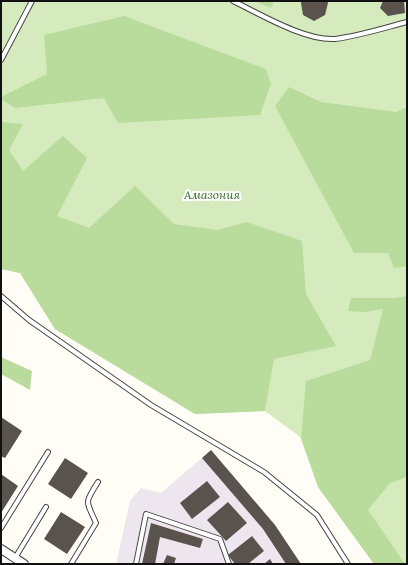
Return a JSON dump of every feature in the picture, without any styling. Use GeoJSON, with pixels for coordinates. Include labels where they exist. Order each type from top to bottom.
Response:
{"type":"FeatureCollection","features":[{"type":"Feature","properties":{"kind":"street"},"geometry":{"type":"LineString","coordinates":[[1,549],[24,564]]}},
{"type":"Feature","properties":{"kind":"lane"},"geometry":{"type":"LineString","coordinates":[[1,60],[32,1]]}},
{"type":"Feature","properties":{"kind":"lane"},"geometry":{"type":"LineString","coordinates":[[233,1],[304,34],[318,38],[335,39],[407,22]]}},
{"type":"Feature","properties":{"kind":"lane"},"geometry":{"type":"LineString","coordinates":[[1,296],[29,320],[151,405],[264,472],[316,514],[348,564]]}},
{"type":"Feature","properties":{"kind":"lane"},"geometry":{"type":"LineString","coordinates":[[1,528],[48,452]]}},
{"type":"Feature","properties":{"kind":"lane"},"geometry":{"type":"LineString","coordinates":[[71,564],[96,523],[87,503],[88,498],[98,482]]}},
{"type":"Feature","properties":{"kind":"lane"},"geometry":{"type":"LineString","coordinates":[[15,558],[46,507]]}},
{"type":"Feature","properties":{"kind":"lane"},"geometry":{"type":"LineString","coordinates":[[136,564],[146,514],[220,539],[229,564]]}},
{"type":"Feature","properties":{"kind":"shaded area"},"geometry":{"type":"Polygon","coordinates":[[[211,450],[275,525],[301,564],[116,564],[130,501],[141,488],[161,493],[211,450]]]}},
{"type":"Feature","properties":{"kind":"green space","name":"Амазония"},"geometry":{"type":"Polygon","coordinates":[[[1,1],[407,1],[407,564],[374,564],[318,487],[300,437],[265,411],[195,414],[55,329],[20,273],[1,269],[1,1]]]}},
{"type":"Feature","properties":{"kind":"green space"},"geometry":{"type":"Polygon","coordinates":[[[255,1],[274,1],[271,8],[255,1]]]}},
{"type":"Feature","properties":{"kind":"green space"},"geometry":{"type":"Polygon","coordinates":[[[124,16],[266,69],[271,84],[260,115],[118,123],[104,98],[15,108],[1,99],[1,97],[47,74],[44,35],[124,16]]]}},
{"type":"Feature","properties":{"kind":"green space"},"geometry":{"type":"Polygon","coordinates":[[[289,87],[321,102],[396,112],[407,107],[407,266],[394,268],[388,253],[354,253],[275,106],[289,87]]]}},
{"type":"Feature","properties":{"kind":"green space"},"geometry":{"type":"Polygon","coordinates":[[[1,122],[23,124],[9,150],[23,171],[63,136],[87,158],[57,216],[89,228],[135,186],[174,224],[217,230],[247,222],[302,241],[306,294],[336,346],[274,359],[265,411],[195,414],[55,329],[20,273],[1,269],[1,122]]]}},
{"type":"Feature","properties":{"kind":"green space"},"geometry":{"type":"Polygon","coordinates":[[[407,296],[407,477],[390,483],[368,510],[405,564],[374,564],[318,487],[301,437],[306,381],[370,360],[383,309],[365,312],[348,311],[351,298],[395,298],[407,296]]]}},
{"type":"Feature","properties":{"kind":"green space"},"geometry":{"type":"Polygon","coordinates":[[[1,357],[32,371],[30,390],[1,374],[1,357]]]}},
{"type":"Feature","properties":{"kind":"building"},"geometry":{"type":"Polygon","coordinates":[[[302,1],[327,1],[328,3],[325,15],[314,21],[303,15],[302,1]]]}},
{"type":"Feature","properties":{"kind":"building"},"geometry":{"type":"Polygon","coordinates":[[[383,1],[404,1],[405,13],[388,16],[380,8],[383,1]]]}},
{"type":"Feature","properties":{"kind":"building"},"geometry":{"type":"Polygon","coordinates":[[[1,417],[22,431],[5,458],[1,456],[1,417]]]}},
{"type":"Feature","properties":{"kind":"building"},"geometry":{"type":"Polygon","coordinates":[[[211,450],[275,525],[301,564],[286,564],[263,529],[202,458],[211,450]]]}},
{"type":"Feature","properties":{"kind":"building"},"geometry":{"type":"Polygon","coordinates":[[[65,458],[88,473],[71,499],[48,484],[65,458]]]}},
{"type":"Feature","properties":{"kind":"building"},"geometry":{"type":"Polygon","coordinates":[[[1,474],[18,486],[1,513],[1,474]]]}},
{"type":"Feature","properties":{"kind":"building"},"geometry":{"type":"Polygon","coordinates":[[[207,481],[220,497],[192,519],[180,503],[207,481]]]}},
{"type":"Feature","properties":{"kind":"building"},"geometry":{"type":"Polygon","coordinates":[[[228,502],[247,523],[226,541],[207,520],[228,502]]]}},
{"type":"Feature","properties":{"kind":"building"},"geometry":{"type":"Polygon","coordinates":[[[61,512],[85,527],[67,554],[44,539],[61,512]]]}},
{"type":"Feature","properties":{"kind":"building"},"geometry":{"type":"Polygon","coordinates":[[[151,523],[203,539],[200,548],[160,537],[155,564],[142,564],[151,523]]]}},
{"type":"Feature","properties":{"kind":"building"},"geometry":{"type":"Polygon","coordinates":[[[252,536],[264,551],[248,564],[235,564],[228,555],[252,536]]]}},
{"type":"Feature","properties":{"kind":"building"},"geometry":{"type":"Polygon","coordinates":[[[167,555],[176,558],[174,564],[163,564],[167,555]]]}},
{"type":"Feature","properties":{"kind":"building"},"geometry":{"type":"Polygon","coordinates":[[[270,559],[273,564],[264,564],[270,559]]]}}]}
